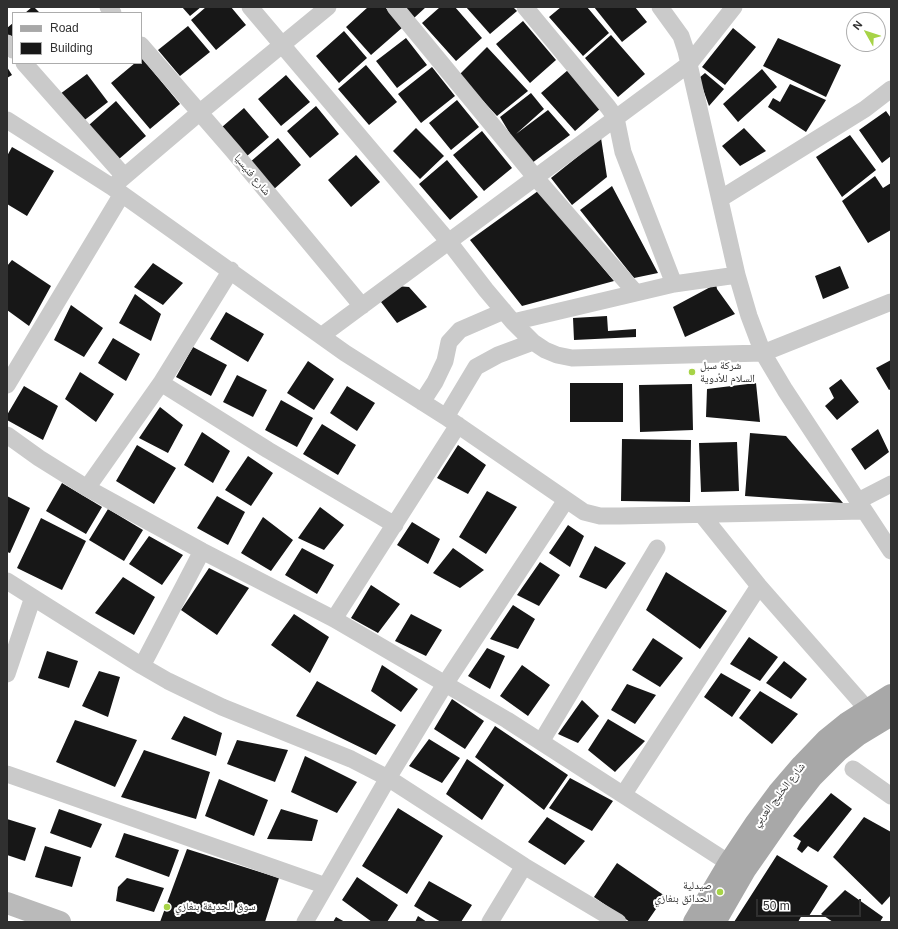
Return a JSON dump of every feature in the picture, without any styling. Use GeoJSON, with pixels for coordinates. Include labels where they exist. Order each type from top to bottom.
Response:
{"type":"FeatureCollection","features":[{"type":"Feature","properties":{"kind":"main road","name":"شارع الخليج العربي"},"geometry":{"type":"LineString","coordinates":[[694,922],[729,863],[778,793],[802,765],[826,740],[867,709],[891,695]]}},
{"type":"Feature","properties":{"kind":"main road","name":"شارع الخليج العربي"},"geometry":{"type":"LineString","coordinates":[[715,922],[745,870],[791,804],[812,777],[839,750],[858,735],[891,715]]}},
{"type":"Feature","properties":{"kind":"main road"},"geometry":{"type":"LineString","coordinates":[[8,906],[60,922]]}},
{"type":"Feature","properties":{"kind":"street"},"geometry":{"type":"LineString","coordinates":[[250,7],[449,242],[508,317],[532,342],[545,350],[557,355],[572,358],[763,353],[891,302]]}},
{"type":"Feature","properties":{"kind":"street"},"geometry":{"type":"LineString","coordinates":[[7,385],[119,186],[199,113],[328,7]]}},
{"type":"Feature","properties":{"kind":"street"},"geometry":{"type":"LineString","coordinates":[[395,7],[536,178],[636,293]]}},
{"type":"Feature","properties":{"kind":"street"},"geometry":{"type":"LineString","coordinates":[[525,7],[616,118],[623,152],[674,284]]}},
{"type":"Feature","properties":{"kind":"street"},"geometry":{"type":"LineString","coordinates":[[660,7],[681,36],[689,64],[737,275],[749,316],[763,353],[891,551]]}},
{"type":"Feature","properties":{"kind":"street"},"geometry":{"type":"LineString","coordinates":[[321,336],[689,64],[734,7]]}},
{"type":"Feature","properties":{"kind":"street","name":"شارع فنيسيا"},"geometry":{"type":"LineString","coordinates":[[142,46],[362,306]]}},
{"type":"Feature","properties":{"kind":"street"},"geometry":{"type":"LineString","coordinates":[[25,64],[119,186]]}},
{"type":"Feature","properties":{"kind":"street"},"geometry":{"type":"LineString","coordinates":[[720,199],[865,109],[891,89]]}},
{"type":"Feature","properties":{"kind":"street"},"geometry":{"type":"LineString","coordinates":[[9,124],[119,186],[230,270],[321,336],[452,421],[584,512],[600,516],[702,515],[861,506],[891,484]]}},
{"type":"Feature","properties":{"kind":"street"},"geometry":{"type":"LineString","coordinates":[[87,488],[161,383],[230,270]]}},
{"type":"Feature","properties":{"kind":"street"},"geometry":{"type":"LineString","coordinates":[[422,402],[435,382],[445,361],[449,342],[460,330],[508,317],[636,293],[674,284],[737,275]]}},
{"type":"Feature","properties":{"kind":"street"},"geometry":{"type":"LineString","coordinates":[[334,619],[395,525],[452,421],[476,367],[498,355],[532,342]]}},
{"type":"Feature","properties":{"kind":"street"},"geometry":{"type":"LineString","coordinates":[[161,383],[268,450],[395,525]]}},
{"type":"Feature","properties":{"kind":"street"},"geometry":{"type":"LineString","coordinates":[[7,435],[39,458],[87,488],[202,551],[334,619],[445,684],[541,742],[729,863]]}},
{"type":"Feature","properties":{"kind":"street"},"geometry":{"type":"LineString","coordinates":[[305,922],[388,778],[445,684],[566,500]]}},
{"type":"Feature","properties":{"kind":"street"},"geometry":{"type":"LineString","coordinates":[[702,515],[759,586],[867,709]]}},
{"type":"Feature","properties":{"kind":"street"},"geometry":{"type":"LineString","coordinates":[[541,742],[656,548]]}},
{"type":"Feature","properties":{"kind":"street"},"geometry":{"type":"LineString","coordinates":[[142,666],[202,551]]}},
{"type":"Feature","properties":{"kind":"street"},"geometry":{"type":"LineString","coordinates":[[7,581],[142,666],[222,707],[351,759],[388,778],[524,866],[618,922]]}},
{"type":"Feature","properties":{"kind":"street"},"geometry":{"type":"LineString","coordinates":[[623,795],[759,586]]}},
{"type":"Feature","properties":{"kind":"street"},"geometry":{"type":"LineString","coordinates":[[7,674],[33,597]]}},
{"type":"Feature","properties":{"kind":"street"},"geometry":{"type":"LineString","coordinates":[[853,769],[891,796]]}},
{"type":"Feature","properties":{"kind":"street"},"geometry":{"type":"LineString","coordinates":[[7,774],[326,886]]}},
{"type":"Feature","properties":{"kind":"street"},"geometry":{"type":"LineString","coordinates":[[490,922],[524,866]]}},
{"type":"Feature","properties":{"kind":"building"},"geometry":{"type":"Polygon","coordinates":[[[34,7],[39,12],[26,12],[34,7]]]}},
{"type":"Feature","properties":{"kind":"building"},"geometry":{"type":"Polygon","coordinates":[[[182,7],[201,7],[190,16],[182,7]]]}},
{"type":"Feature","properties":{"kind":"building"},"geometry":{"type":"Polygon","coordinates":[[[206,7],[231,7],[246,25],[216,50],[191,20],[206,7]]]}},
{"type":"Feature","properties":{"kind":"building"},"geometry":{"type":"Polygon","coordinates":[[[368,7],[385,7],[403,27],[371,55],[346,27],[368,7]]]}},
{"type":"Feature","properties":{"kind":"building"},"geometry":{"type":"Polygon","coordinates":[[[404,7],[426,7],[414,18],[404,7]]]}},
{"type":"Feature","properties":{"kind":"building"},"geometry":{"type":"Polygon","coordinates":[[[440,7],[455,7],[482,38],[456,61],[422,23],[440,7]]]}},
{"type":"Feature","properties":{"kind":"building"},"geometry":{"type":"Polygon","coordinates":[[[466,7],[513,7],[517,11],[490,34],[466,7]]]}},
{"type":"Feature","properties":{"kind":"building"},"geometry":{"type":"Polygon","coordinates":[[[561,7],[587,7],[609,33],[583,56],[549,17],[561,7]]]}},
{"type":"Feature","properties":{"kind":"building"},"geometry":{"type":"Polygon","coordinates":[[[594,7],[635,7],[647,22],[622,42],[594,7]]]}},
{"type":"Feature","properties":{"kind":"building"},"geometry":{"type":"Polygon","coordinates":[[[523,21],[556,60],[530,83],[496,44],[523,21]]]}},
{"type":"Feature","properties":{"kind":"building"},"geometry":{"type":"Polygon","coordinates":[[[12,24],[12,39],[7,36],[7,28],[12,24]]]}},
{"type":"Feature","properties":{"kind":"building"},"geometry":{"type":"Polygon","coordinates":[[[188,26],[210,52],[180,76],[158,50],[188,26]]]}},
{"type":"Feature","properties":{"kind":"building"},"geometry":{"type":"Polygon","coordinates":[[[733,28],[756,47],[725,85],[702,67],[733,28]]]}},
{"type":"Feature","properties":{"kind":"building"},"geometry":{"type":"Polygon","coordinates":[[[344,31],[367,58],[339,83],[316,56],[344,31]]]}},
{"type":"Feature","properties":{"kind":"building"},"geometry":{"type":"Polygon","coordinates":[[[611,35],[645,74],[618,97],[585,58],[611,35]]]}},
{"type":"Feature","properties":{"kind":"building"},"geometry":{"type":"Polygon","coordinates":[[[406,38],[427,65],[397,88],[376,61],[406,38]]]}},
{"type":"Feature","properties":{"kind":"building"},"geometry":{"type":"Polygon","coordinates":[[[778,38],[841,65],[826,97],[763,66],[778,38]]]}},
{"type":"Feature","properties":{"kind":"building"},"geometry":{"type":"Polygon","coordinates":[[[487,47],[528,91],[497,116],[459,75],[487,47]]]}},
{"type":"Feature","properties":{"kind":"building"},"geometry":{"type":"Polygon","coordinates":[[[142,58],[180,104],[150,129],[111,83],[134,64],[142,64],[142,58]]]}},
{"type":"Feature","properties":{"kind":"building"},"geometry":{"type":"Polygon","coordinates":[[[366,65],[397,102],[369,125],[338,89],[366,65]]]}},
{"type":"Feature","properties":{"kind":"building"},"geometry":{"type":"Polygon","coordinates":[[[7,67],[12,75],[7,78],[7,67]]]}},
{"type":"Feature","properties":{"kind":"building"},"geometry":{"type":"Polygon","coordinates":[[[432,67],[455,96],[421,123],[398,94],[432,67]]]}},
{"type":"Feature","properties":{"kind":"building"},"geometry":{"type":"Polygon","coordinates":[[[762,69],[777,87],[738,122],[723,104],[762,69]]]}},
{"type":"Feature","properties":{"kind":"building"},"geometry":{"type":"Polygon","coordinates":[[[568,70],[601,108],[575,131],[541,93],[568,70]]]}},
{"type":"Feature","properties":{"kind":"building"},"geometry":{"type":"Polygon","coordinates":[[[705,73],[724,89],[709,106],[699,78],[705,73]]]}},
{"type":"Feature","properties":{"kind":"building"},"geometry":{"type":"Polygon","coordinates":[[[87,74],[108,102],[82,122],[60,94],[87,74]]]}},
{"type":"Feature","properties":{"kind":"building"},"geometry":{"type":"Polygon","coordinates":[[[286,75],[310,102],[281,126],[258,99],[286,75]]]}},
{"type":"Feature","properties":{"kind":"building"},"geometry":{"type":"Polygon","coordinates":[[[790,84],[826,100],[806,132],[768,107],[773,98],[780,102],[790,84]]]}},
{"type":"Feature","properties":{"kind":"building"},"geometry":{"type":"Polygon","coordinates":[[[531,93],[544,109],[516,134],[548,110],[570,135],[532,163],[512,137],[500,117],[531,93]]]}},
{"type":"Feature","properties":{"kind":"building"},"geometry":{"type":"Polygon","coordinates":[[[457,100],[479,127],[451,150],[429,123],[457,100]]]}},
{"type":"Feature","properties":{"kind":"building"},"geometry":{"type":"Polygon","coordinates":[[[116,101],[146,136],[119,159],[89,125],[116,101]]]}},
{"type":"Feature","properties":{"kind":"building"},"geometry":{"type":"Polygon","coordinates":[[[316,106],[339,134],[310,158],[287,131],[316,106]]]}},
{"type":"Feature","properties":{"kind":"building"},"geometry":{"type":"Polygon","coordinates":[[[244,108],[269,137],[247,156],[222,127],[244,108]]]}},
{"type":"Feature","properties":{"kind":"building"},"geometry":{"type":"Polygon","coordinates":[[[886,111],[891,118],[891,156],[882,163],[859,130],[886,111]]]}},
{"type":"Feature","properties":{"kind":"building"},"geometry":{"type":"Polygon","coordinates":[[[416,128],[444,156],[420,179],[393,151],[416,128]]]}},
{"type":"Feature","properties":{"kind":"building"},"geometry":{"type":"Polygon","coordinates":[[[744,128],[766,151],[740,166],[722,146],[744,128]]]}},
{"type":"Feature","properties":{"kind":"building"},"geometry":{"type":"Polygon","coordinates":[[[482,131],[512,168],[484,191],[453,155],[482,131]]]}},
{"type":"Feature","properties":{"kind":"building"},"geometry":{"type":"Polygon","coordinates":[[[850,135],[876,170],[842,197],[816,157],[850,135]]]}},
{"type":"Feature","properties":{"kind":"building"},"geometry":{"type":"Polygon","coordinates":[[[278,138],[301,165],[273,190],[249,163],[278,138]]]}},
{"type":"Feature","properties":{"kind":"building"},"geometry":{"type":"Polygon","coordinates":[[[601,138],[607,177],[572,205],[551,178],[601,138]]]}},
{"type":"Feature","properties":{"kind":"building"},"geometry":{"type":"Polygon","coordinates":[[[12,147],[54,171],[27,216],[7,204],[7,156],[12,147]]]}},
{"type":"Feature","properties":{"kind":"building"},"geometry":{"type":"Polygon","coordinates":[[[356,155],[380,182],[351,207],[328,180],[356,155]]]}},
{"type":"Feature","properties":{"kind":"building"},"geometry":{"type":"Polygon","coordinates":[[[447,160],[478,197],[450,220],[419,184],[447,160]]]}},
{"type":"Feature","properties":{"kind":"building"},"geometry":{"type":"Polygon","coordinates":[[[875,176],[883,188],[891,183],[891,230],[868,243],[842,201],[875,176]]]}},
{"type":"Feature","properties":{"kind":"building"},"geometry":{"type":"Polygon","coordinates":[[[612,186],[658,273],[634,278],[580,210],[612,186]]]}},
{"type":"Feature","properties":{"kind":"building"},"geometry":{"type":"Polygon","coordinates":[[[538,191],[614,281],[522,306],[470,240],[538,191]]]}},
{"type":"Feature","properties":{"kind":"building"},"geometry":{"type":"Polygon","coordinates":[[[12,260],[51,286],[29,326],[7,310],[7,266],[12,260]]]}},
{"type":"Feature","properties":{"kind":"building"},"geometry":{"type":"Polygon","coordinates":[[[153,263],[183,283],[163,305],[134,287],[153,263]]]}},
{"type":"Feature","properties":{"kind":"building"},"geometry":{"type":"Polygon","coordinates":[[[840,266],[849,288],[823,299],[815,276],[840,266]]]}},
{"type":"Feature","properties":{"kind":"building"},"geometry":{"type":"Polygon","coordinates":[[[716,284],[717,289],[735,314],[685,337],[673,307],[716,284]]]}},
{"type":"Feature","properties":{"kind":"building"},"geometry":{"type":"Polygon","coordinates":[[[396,286],[409,287],[427,307],[397,323],[381,302],[396,286]]]}},
{"type":"Feature","properties":{"kind":"building"},"geometry":{"type":"Polygon","coordinates":[[[135,294],[161,314],[151,341],[119,323],[135,294]]]}},
{"type":"Feature","properties":{"kind":"building"},"geometry":{"type":"Polygon","coordinates":[[[71,305],[103,328],[84,357],[54,340],[71,305]]]}},
{"type":"Feature","properties":{"kind":"building"},"geometry":{"type":"Polygon","coordinates":[[[226,312],[264,334],[248,362],[210,339],[226,312]]]}},
{"type":"Feature","properties":{"kind":"building"},"geometry":{"type":"Polygon","coordinates":[[[607,316],[608,331],[636,329],[636,337],[574,340],[573,318],[607,316]]]}},
{"type":"Feature","properties":{"kind":"building"},"geometry":{"type":"Polygon","coordinates":[[[113,338],[140,354],[126,381],[98,363],[113,338]]]}},
{"type":"Feature","properties":{"kind":"building"},"geometry":{"type":"Polygon","coordinates":[[[193,347],[227,365],[211,396],[176,377],[193,347]]]}},
{"type":"Feature","properties":{"kind":"building"},"geometry":{"type":"Polygon","coordinates":[[[891,360],[891,389],[889,390],[876,368],[891,360]]]}},
{"type":"Feature","properties":{"kind":"building"},"geometry":{"type":"Polygon","coordinates":[[[308,361],[334,379],[314,410],[287,393],[308,361]]]}},
{"type":"Feature","properties":{"kind":"building"},"geometry":{"type":"Polygon","coordinates":[[[80,372],[114,394],[96,422],[65,399],[80,372]]]}},
{"type":"Feature","properties":{"kind":"building"},"geometry":{"type":"Polygon","coordinates":[[[237,375],[267,390],[253,417],[223,402],[237,375]]]}},
{"type":"Feature","properties":{"kind":"building"},"geometry":{"type":"Polygon","coordinates":[[[841,379],[859,402],[837,420],[825,406],[834,398],[829,388],[841,379]]]}},
{"type":"Feature","properties":{"kind":"building"},"geometry":{"type":"Polygon","coordinates":[[[570,383],[623,383],[623,422],[570,422],[570,383]]]}},
{"type":"Feature","properties":{"kind":"building"},"geometry":{"type":"Polygon","coordinates":[[[756,383],[760,422],[706,417],[707,389],[756,383]]]}},
{"type":"Feature","properties":{"kind":"building"},"geometry":{"type":"Polygon","coordinates":[[[692,384],[693,430],[640,432],[639,385],[692,384]]]}},
{"type":"Feature","properties":{"kind":"building"},"geometry":{"type":"Polygon","coordinates":[[[24,386],[58,406],[43,440],[7,420],[7,415],[24,386]]]}},
{"type":"Feature","properties":{"kind":"building"},"geometry":{"type":"Polygon","coordinates":[[[347,386],[375,403],[357,431],[330,413],[347,386]]]}},
{"type":"Feature","properties":{"kind":"building"},"geometry":{"type":"Polygon","coordinates":[[[281,400],[313,418],[297,447],[265,430],[281,400]]]}},
{"type":"Feature","properties":{"kind":"building"},"geometry":{"type":"Polygon","coordinates":[[[160,407],[183,425],[168,453],[139,438],[160,407]]]}},
{"type":"Feature","properties":{"kind":"building"},"geometry":{"type":"Polygon","coordinates":[[[322,424],[356,445],[338,475],[303,454],[322,424]]]}},
{"type":"Feature","properties":{"kind":"building"},"geometry":{"type":"Polygon","coordinates":[[[878,429],[889,452],[865,470],[851,449],[878,429]]]}},
{"type":"Feature","properties":{"kind":"building"},"geometry":{"type":"Polygon","coordinates":[[[202,432],[230,451],[213,483],[184,465],[202,432]]]}},
{"type":"Feature","properties":{"kind":"building"},"geometry":{"type":"Polygon","coordinates":[[[750,433],[786,436],[843,503],[745,496],[750,433]]]}},
{"type":"Feature","properties":{"kind":"building"},"geometry":{"type":"Polygon","coordinates":[[[622,439],[691,440],[690,502],[621,501],[622,439]]]}},
{"type":"Feature","properties":{"kind":"building"},"geometry":{"type":"Polygon","coordinates":[[[737,442],[739,491],[701,492],[699,443],[737,442]]]}},
{"type":"Feature","properties":{"kind":"building"},"geometry":{"type":"Polygon","coordinates":[[[137,445],[176,468],[154,504],[116,481],[137,445]]]}},
{"type":"Feature","properties":{"kind":"building"},"geometry":{"type":"Polygon","coordinates":[[[458,445],[486,465],[468,494],[437,478],[458,445]]]}},
{"type":"Feature","properties":{"kind":"building"},"geometry":{"type":"Polygon","coordinates":[[[248,456],[273,473],[251,506],[225,490],[248,456]]]}},
{"type":"Feature","properties":{"kind":"building"},"geometry":{"type":"Polygon","coordinates":[[[62,483],[102,507],[86,534],[46,511],[62,483]]]}},
{"type":"Feature","properties":{"kind":"building"},"geometry":{"type":"Polygon","coordinates":[[[487,491],[517,507],[486,554],[459,537],[487,491]]]}},
{"type":"Feature","properties":{"kind":"building"},"geometry":{"type":"Polygon","coordinates":[[[7,496],[30,508],[10,553],[7,552],[7,496]]]}},
{"type":"Feature","properties":{"kind":"building"},"geometry":{"type":"Polygon","coordinates":[[[217,496],[245,512],[228,545],[197,528],[217,496]]]}},
{"type":"Feature","properties":{"kind":"building"},"geometry":{"type":"Polygon","coordinates":[[[320,507],[344,525],[324,550],[298,538],[320,507]]]}},
{"type":"Feature","properties":{"kind":"building"},"geometry":{"type":"Polygon","coordinates":[[[108,509],[143,530],[124,561],[89,540],[108,509]]]}},
{"type":"Feature","properties":{"kind":"building"},"geometry":{"type":"Polygon","coordinates":[[[263,517],[293,540],[271,571],[241,553],[263,517]]]}},
{"type":"Feature","properties":{"kind":"building"},"geometry":{"type":"Polygon","coordinates":[[[41,518],[86,541],[62,590],[17,568],[41,518]]]}},
{"type":"Feature","properties":{"kind":"building"},"geometry":{"type":"Polygon","coordinates":[[[412,522],[440,539],[428,564],[397,545],[412,522]]]}},
{"type":"Feature","properties":{"kind":"building"},"geometry":{"type":"Polygon","coordinates":[[[568,525],[584,536],[570,567],[549,553],[568,525]]]}},
{"type":"Feature","properties":{"kind":"building"},"geometry":{"type":"Polygon","coordinates":[[[149,536],[183,555],[162,585],[129,564],[149,536]]]}},
{"type":"Feature","properties":{"kind":"building"},"geometry":{"type":"Polygon","coordinates":[[[595,546],[626,563],[606,589],[579,577],[595,546]]]}},
{"type":"Feature","properties":{"kind":"building"},"geometry":{"type":"Polygon","coordinates":[[[302,548],[334,565],[317,594],[285,575],[302,548]]]}},
{"type":"Feature","properties":{"kind":"building"},"geometry":{"type":"Polygon","coordinates":[[[453,548],[484,570],[460,588],[433,573],[453,548]]]}},
{"type":"Feature","properties":{"kind":"building"},"geometry":{"type":"Polygon","coordinates":[[[540,562],[560,575],[539,606],[517,595],[540,562]]]}},
{"type":"Feature","properties":{"kind":"building"},"geometry":{"type":"Polygon","coordinates":[[[209,568],[249,588],[217,635],[181,610],[209,568]]]}},
{"type":"Feature","properties":{"kind":"building"},"geometry":{"type":"Polygon","coordinates":[[[666,572],[727,611],[700,649],[646,610],[666,572]]]}},
{"type":"Feature","properties":{"kind":"building"},"geometry":{"type":"Polygon","coordinates":[[[123,577],[155,597],[134,635],[95,613],[123,577]]]}},
{"type":"Feature","properties":{"kind":"building"},"geometry":{"type":"Polygon","coordinates":[[[371,585],[400,604],[378,633],[351,618],[371,585]]]}},
{"type":"Feature","properties":{"kind":"building"},"geometry":{"type":"Polygon","coordinates":[[[513,605],[535,619],[518,649],[490,639],[513,605]]]}},
{"type":"Feature","properties":{"kind":"building"},"geometry":{"type":"Polygon","coordinates":[[[294,614],[329,637],[310,673],[271,645],[294,614]]]}},
{"type":"Feature","properties":{"kind":"building"},"geometry":{"type":"Polygon","coordinates":[[[411,614],[442,630],[426,656],[395,641],[411,614]]]}},
{"type":"Feature","properties":{"kind":"building"},"geometry":{"type":"Polygon","coordinates":[[[749,637],[778,657],[760,681],[730,664],[749,637]]]}},
{"type":"Feature","properties":{"kind":"building"},"geometry":{"type":"Polygon","coordinates":[[[653,638],[683,658],[660,687],[632,670],[653,638]]]}},
{"type":"Feature","properties":{"kind":"building"},"geometry":{"type":"Polygon","coordinates":[[[487,648],[505,656],[490,689],[468,676],[487,648]]]}},
{"type":"Feature","properties":{"kind":"building"},"geometry":{"type":"Polygon","coordinates":[[[47,651],[78,661],[69,688],[38,678],[47,651]]]}},
{"type":"Feature","properties":{"kind":"building"},"geometry":{"type":"Polygon","coordinates":[[[784,661],[807,679],[791,699],[766,683],[784,661]]]}},
{"type":"Feature","properties":{"kind":"building"},"geometry":{"type":"Polygon","coordinates":[[[382,665],[418,689],[401,712],[371,691],[382,665]]]}},
{"type":"Feature","properties":{"kind":"building"},"geometry":{"type":"Polygon","coordinates":[[[522,665],[550,685],[528,716],[500,696],[522,665]]]}},
{"type":"Feature","properties":{"kind":"building"},"geometry":{"type":"Polygon","coordinates":[[[99,671],[120,677],[108,717],[82,706],[99,671]]]}},
{"type":"Feature","properties":{"kind":"building"},"geometry":{"type":"Polygon","coordinates":[[[721,673],[751,690],[732,717],[704,697],[721,673]]]}},
{"type":"Feature","properties":{"kind":"building"},"geometry":{"type":"Polygon","coordinates":[[[317,681],[396,725],[376,755],[296,716],[317,681]]]}},
{"type":"Feature","properties":{"kind":"building"},"geometry":{"type":"Polygon","coordinates":[[[627,684],[656,695],[635,724],[611,710],[627,684]]]}},
{"type":"Feature","properties":{"kind":"building"},"geometry":{"type":"Polygon","coordinates":[[[760,691],[798,714],[772,744],[739,718],[760,691]]]}},
{"type":"Feature","properties":{"kind":"building"},"geometry":{"type":"Polygon","coordinates":[[[452,699],[484,721],[465,749],[434,729],[452,699]]]}},
{"type":"Feature","properties":{"kind":"building"},"geometry":{"type":"Polygon","coordinates":[[[582,700],[599,716],[578,743],[558,734],[582,700]]]}},
{"type":"Feature","properties":{"kind":"building"},"geometry":{"type":"Polygon","coordinates":[[[184,716],[222,733],[216,756],[171,739],[184,716]]]}},
{"type":"Feature","properties":{"kind":"building"},"geometry":{"type":"Polygon","coordinates":[[[608,719],[645,741],[615,772],[588,750],[608,719]]]}},
{"type":"Feature","properties":{"kind":"building"},"geometry":{"type":"Polygon","coordinates":[[[75,720],[137,740],[115,787],[56,762],[75,720]]]}},
{"type":"Feature","properties":{"kind":"building"},"geometry":{"type":"Polygon","coordinates":[[[495,726],[568,775],[544,810],[475,757],[495,726]]]}},
{"type":"Feature","properties":{"kind":"building"},"geometry":{"type":"Polygon","coordinates":[[[429,739],[460,758],[442,783],[409,766],[429,739]]]}},
{"type":"Feature","properties":{"kind":"building"},"geometry":{"type":"Polygon","coordinates":[[[237,740],[288,750],[275,782],[227,764],[237,740]]]}},
{"type":"Feature","properties":{"kind":"building"},"geometry":{"type":"Polygon","coordinates":[[[144,750],[210,772],[196,819],[121,797],[144,750]]]}},
{"type":"Feature","properties":{"kind":"building"},"geometry":{"type":"Polygon","coordinates":[[[305,756],[357,782],[337,813],[291,792],[305,756]]]}},
{"type":"Feature","properties":{"kind":"building"},"geometry":{"type":"Polygon","coordinates":[[[467,759],[504,785],[482,820],[446,794],[467,759]]]}},
{"type":"Feature","properties":{"kind":"building"},"geometry":{"type":"Polygon","coordinates":[[[570,778],[613,801],[592,831],[549,808],[570,778]]]}},
{"type":"Feature","properties":{"kind":"building"},"geometry":{"type":"Polygon","coordinates":[[[219,779],[268,800],[254,836],[205,816],[219,779]]]}},
{"type":"Feature","properties":{"kind":"building"},"geometry":{"type":"Polygon","coordinates":[[[831,793],[852,809],[818,852],[808,846],[802,853],[797,849],[801,841],[793,836],[831,793]]]}},
{"type":"Feature","properties":{"kind":"building"},"geometry":{"type":"Polygon","coordinates":[[[398,808],[443,836],[407,894],[362,866],[398,808]]]}},
{"type":"Feature","properties":{"kind":"building"},"geometry":{"type":"Polygon","coordinates":[[[59,809],[102,824],[91,848],[50,833],[59,809]]]}},
{"type":"Feature","properties":{"kind":"building"},"geometry":{"type":"Polygon","coordinates":[[[281,809],[318,820],[312,841],[267,839],[281,809]]]}},
{"type":"Feature","properties":{"kind":"building"},"geometry":{"type":"Polygon","coordinates":[[[547,817],[585,841],[565,865],[528,842],[547,817]]]}},
{"type":"Feature","properties":{"kind":"building"},"geometry":{"type":"Polygon","coordinates":[[[864,817],[891,832],[891,895],[882,905],[833,857],[864,817]]]}},
{"type":"Feature","properties":{"kind":"building"},"geometry":{"type":"Polygon","coordinates":[[[7,819],[36,828],[25,861],[7,855],[7,819]]]}},
{"type":"Feature","properties":{"kind":"building"},"geometry":{"type":"Polygon","coordinates":[[[124,833],[179,850],[169,877],[115,857],[124,833]]]}},
{"type":"Feature","properties":{"kind":"building"},"geometry":{"type":"Polygon","coordinates":[[[45,846],[81,857],[72,887],[35,877],[45,846]]]}},
{"type":"Feature","properties":{"kind":"building"},"geometry":{"type":"Polygon","coordinates":[[[187,849],[279,878],[265,922],[160,922],[187,849]]]}},
{"type":"Feature","properties":{"kind":"building"},"geometry":{"type":"Polygon","coordinates":[[[777,855],[828,886],[809,916],[802,915],[798,922],[734,922],[777,855]]]}},
{"type":"Feature","properties":{"kind":"building"},"geometry":{"type":"Polygon","coordinates":[[[617,863],[665,896],[647,922],[630,922],[594,897],[617,863]]]}},
{"type":"Feature","properties":{"kind":"building"},"geometry":{"type":"Polygon","coordinates":[[[357,877],[398,905],[387,922],[372,922],[342,900],[357,877]]]}},
{"type":"Feature","properties":{"kind":"building"},"geometry":{"type":"Polygon","coordinates":[[[127,878],[164,888],[154,912],[116,901],[118,887],[127,878]]]}},
{"type":"Feature","properties":{"kind":"building"},"geometry":{"type":"Polygon","coordinates":[[[429,881],[472,905],[461,922],[441,922],[414,906],[429,881]]]}},
{"type":"Feature","properties":{"kind":"building"},"geometry":{"type":"Polygon","coordinates":[[[845,890],[883,917],[880,922],[833,922],[821,914],[845,890]]]}},
{"type":"Feature","properties":{"kind":"building"},"geometry":{"type":"Polygon","coordinates":[[[418,916],[427,922],[415,922],[418,916]]]}},
{"type":"Feature","properties":{"kind":"building"},"geometry":{"type":"Polygon","coordinates":[[[336,917],[345,922],[333,922],[336,917]]]}},
{"type":"Feature","properties":{"kind":"place","name":"شركة سبل السلام للأدوية"},"geometry":{"type":"Point","coordinates":[692,372]}},
{"type":"Feature","properties":{"kind":"place","name":"صيدلية الحدائق بنغازي"},"geometry":{"type":"Point","coordinates":[720,892]}},
{"type":"Feature","properties":{"kind":"place","name":"سوق الحديقة بنغازي"},"geometry":{"type":"Point","coordinates":[167,907]}}]}
